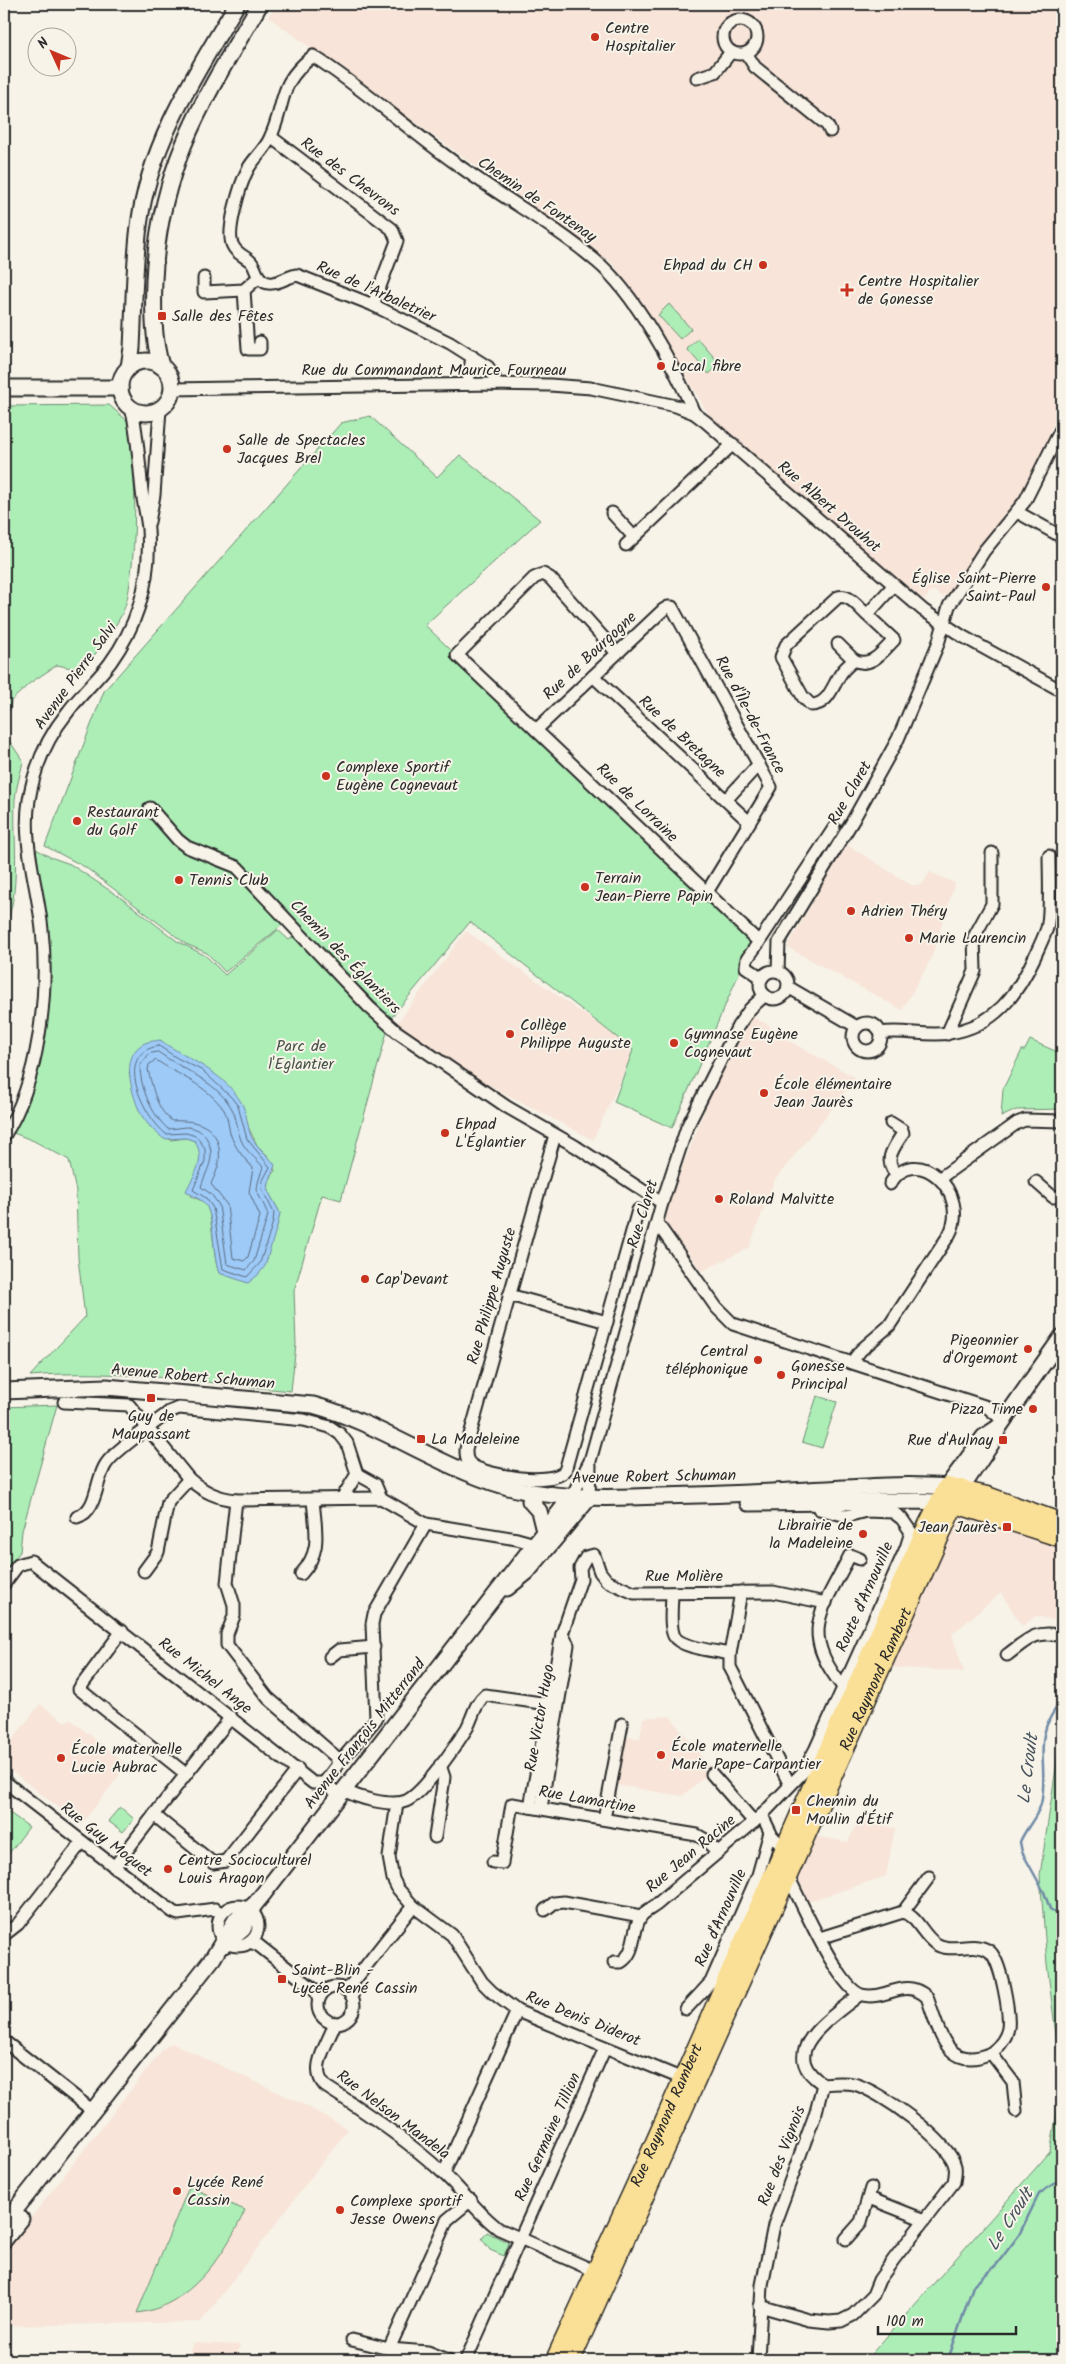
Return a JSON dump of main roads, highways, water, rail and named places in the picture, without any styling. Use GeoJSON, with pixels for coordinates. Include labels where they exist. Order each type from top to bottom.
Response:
{"type":"FeatureCollection","features":[{"type":"Feature","properties":{"kind":"main road"},"geometry":{"type":"LineString","coordinates":[[129,367],[132,348],[139,224],[151,174],[172,116],[237,4]]}},
{"type":"Feature","properties":{"kind":"main road"},"geometry":{"type":"LineString","coordinates":[[161,366],[154,362],[145,361],[136,363],[124,373],[120,388],[126,404],[132,410],[141,413],[152,413],[160,409],[170,398],[171,380],[161,366],[156,347],[154,291],[155,250],[164,200],[186,134],[209,90],[260,4]]}},
{"type":"Feature","properties":{"kind":"main road"},"geometry":{"type":"LineString","coordinates":[[4,388],[120,388]]}},
{"type":"Feature","properties":{"kind":"main road"},"geometry":{"type":"LineString","coordinates":[[950,1495],[992,1444],[1001,1424],[1062,1337]]}},
{"type":"Feature","properties":{"kind":"main road","name":"Avenue Robert Schuman"},"geometry":{"type":"LineString","coordinates":[[4,1391],[106,1387],[312,1405],[337,1412],[375,1428],[474,1476],[526,1491],[577,1502]]}},
{"type":"Feature","properties":{"kind":"main road","name":"Avenue Robert Schuman"},"geometry":{"type":"LineString","coordinates":[[375,1428],[461,1478],[498,1492],[530,1500],[737,1503],[950,1495]]}},
{"type":"Feature","properties":{"kind":"main road"},"geometry":{"type":"LineString","coordinates":[[950,1495],[987,1496],[1062,1523]]}},
{"type":"Feature","properties":{"kind":"main road"},"geometry":{"type":"LineString","coordinates":[[950,1495],[1062,1538]]}},
{"type":"Feature","properties":{"kind":"main road","name":"Rue Raymond Rambert"},"geometry":{"type":"LineString","coordinates":[[571,2360],[791,1852],[928,1524],[950,1495]]}},
{"type":"Feature","properties":{"kind":"main road","name":"Rue Raymond Rambert"},"geometry":{"type":"LineString","coordinates":[[791,1852],[950,1495]]}},
{"type":"Feature","properties":{"kind":"main road"},"geometry":{"type":"LineString","coordinates":[[530,1500],[539,1511],[544,1531]]}},
{"type":"Feature","properties":{"kind":"main road","name":"Avenue François Mitterrand"},"geometry":{"type":"LineString","coordinates":[[540,1547],[544,1531],[577,1502]]}},
{"type":"Feature","properties":{"kind":"main road","name":"Avenue François Mitterrand"},"geometry":{"type":"LineString","coordinates":[[78,2132],[224,1944],[234,1921],[255,1904],[493,1597],[540,1547],[577,1502]]}},
{"type":"Feature","properties":{"kind":"main road","name":"Rue Raymond Rambert"},"geometry":{"type":"LineString","coordinates":[[555,2360],[683,2079],[782,1873]]}},
{"type":"Feature","properties":{"kind":"main road"},"geometry":{"type":"LineString","coordinates":[[4,2224],[78,2132]]}},
{"type":"Feature","properties":{"kind":"main road"},"geometry":{"type":"LineString","coordinates":[[4,2240],[38,2195],[78,2132]]}},
{"type":"Feature","properties":{"kind":"water"},"geometry":{"type":"Polygon","coordinates":[[[160,1040],[215,1074],[234,1091],[243,1106],[253,1140],[275,1165],[267,1189],[280,1213],[278,1223],[265,1266],[248,1283],[219,1273],[208,1210],[203,1202],[186,1191],[196,1172],[199,1161],[200,1155],[195,1141],[186,1138],[164,1139],[146,1122],[136,1102],[130,1074],[132,1055],[137,1048],[145,1043],[160,1040]]]}},
{"type":"Feature","properties":{"kind":"waterway","name":"Le Croult"},"geometry":{"type":"LineString","coordinates":[[1062,1701],[1052,1714],[1043,1739],[1043,1790],[1041,1804],[1020,1842],[1022,1852],[1044,1892],[1050,1909],[1062,1917]]}},
{"type":"Feature","properties":{"kind":"waterway","name":"Le Croult"},"geometry":{"type":"LineString","coordinates":[[948,2360],[973,2286],[997,2264],[1019,2235],[1039,2194],[1062,2178]]}},
{"type":"Feature","properties":{"kind":"place","name":"Centre Hospitalier"},"geometry":{"type":"Point","coordinates":[595,37]}},
{"type":"Feature","properties":{"kind":"place","name":"Ehpad du CH"},"geometry":{"type":"Point","coordinates":[763,265]}},
{"type":"Feature","properties":{"kind":"place","name":"Centre Hospitalier de Gonesse"},"geometry":{"type":"Point","coordinates":[847,290]}},
{"type":"Feature","properties":{"kind":"place","name":"Salle des Fêtes"},"geometry":{"type":"Point","coordinates":[162,316]}},
{"type":"Feature","properties":{"kind":"place","name":"Local fibre"},"geometry":{"type":"Point","coordinates":[661,366]}},
{"type":"Feature","properties":{"kind":"place","name":"Salle de Spectacles Jacques Brel"},"geometry":{"type":"Point","coordinates":[227,449]}},
{"type":"Feature","properties":{"kind":"place","name":"Église Saint-Pierre Saint-Paul"},"geometry":{"type":"Point","coordinates":[1046,587]}},
{"type":"Feature","properties":{"kind":"place","name":"Complexe Sportif Eugène Cognevaut"},"geometry":{"type":"Point","coordinates":[326,776]}},
{"type":"Feature","properties":{"kind":"place","name":"Restaurant du Golf"},"geometry":{"type":"Point","coordinates":[77,821]}},
{"type":"Feature","properties":{"kind":"place","name":"Tennis Club"},"geometry":{"type":"Point","coordinates":[179,880]}},
{"type":"Feature","properties":{"kind":"place","name":"Terrain Jean-Pierre Papin"},"geometry":{"type":"Point","coordinates":[585,887]}},
{"type":"Feature","properties":{"kind":"place","name":"Adrien Théry"},"geometry":{"type":"Point","coordinates":[851,911]}},
{"type":"Feature","properties":{"kind":"place","name":"Marie Laurencin"},"geometry":{"type":"Point","coordinates":[909,938]}},
{"type":"Feature","properties":{"kind":"place","name":"Collège Philippe Auguste"},"geometry":{"type":"Point","coordinates":[510,1034]}},
{"type":"Feature","properties":{"kind":"place","name":"Gymnase Eugène Cognevaut"},"geometry":{"type":"Point","coordinates":[674,1043]}},
{"type":"Feature","properties":{"kind":"place","name":"École élémentaire Jean Jaurès"},"geometry":{"type":"Point","coordinates":[764,1093]}},
{"type":"Feature","properties":{"kind":"place","name":"Ehpad L'Églantier"},"geometry":{"type":"Point","coordinates":[445,1133]}},
{"type":"Feature","properties":{"kind":"place","name":"Roland Malvitte"},"geometry":{"type":"Point","coordinates":[719,1199]}},
{"type":"Feature","properties":{"kind":"place","name":"Cap'Devant"},"geometry":{"type":"Point","coordinates":[365,1279]}},
{"type":"Feature","properties":{"kind":"place","name":"Pigeonnier d'Orgemont"},"geometry":{"type":"Point","coordinates":[1028,1349]}},
{"type":"Feature","properties":{"kind":"place","name":"Central téléphonique"},"geometry":{"type":"Point","coordinates":[758,1360]}},
{"type":"Feature","properties":{"kind":"place","name":"Gonesse Principal"},"geometry":{"type":"Point","coordinates":[781,1375]}},
{"type":"Feature","properties":{"kind":"place","name":"Guy de Maupassant"},"geometry":{"type":"Point","coordinates":[151,1398]}},
{"type":"Feature","properties":{"kind":"place","name":"Pizza Time"},"geometry":{"type":"Point","coordinates":[1033,1409]}},
{"type":"Feature","properties":{"kind":"place","name":"La Madeleine"},"geometry":{"type":"Point","coordinates":[421,1439]}},
{"type":"Feature","properties":{"kind":"place","name":"Rue d'Aulnay"},"geometry":{"type":"Point","coordinates":[1003,1440]}},
{"type":"Feature","properties":{"kind":"place","name":"Jean Jaurès"},"geometry":{"type":"Point","coordinates":[1007,1527]}},
{"type":"Feature","properties":{"kind":"place","name":"Librairie de la Madeleine"},"geometry":{"type":"Point","coordinates":[863,1534]}},
{"type":"Feature","properties":{"kind":"place","name":"École maternelle Marie Pape-Carpantier"},"geometry":{"type":"Point","coordinates":[661,1755]}},
{"type":"Feature","properties":{"kind":"place","name":"École maternelle Lucie Aubrac"},"geometry":{"type":"Point","coordinates":[61,1758]}},
{"type":"Feature","properties":{"kind":"place","name":"Chemin du Moulin d'Étif"},"geometry":{"type":"Point","coordinates":[796,1810]}},
{"type":"Feature","properties":{"kind":"place","name":"Centre Socioculturel Louis Aragon"},"geometry":{"type":"Point","coordinates":[168,1869]}},
{"type":"Feature","properties":{"kind":"place","name":"Saint-Blin - Lycée René Cassin"},"geometry":{"type":"Point","coordinates":[282,1979]}},
{"type":"Feature","properties":{"kind":"place","name":"Lycée René Cassin"},"geometry":{"type":"Point","coordinates":[177,2191]}},
{"type":"Feature","properties":{"kind":"place","name":"Complexe sportif Jesse Owens"},"geometry":{"type":"Point","coordinates":[340,2210]}},
{"type":"Feature","properties":{"kind":"park label","name":"Parc de l'Eglantier"},"geometry":{"type":"Point","coordinates":[301,1055]}}]}
